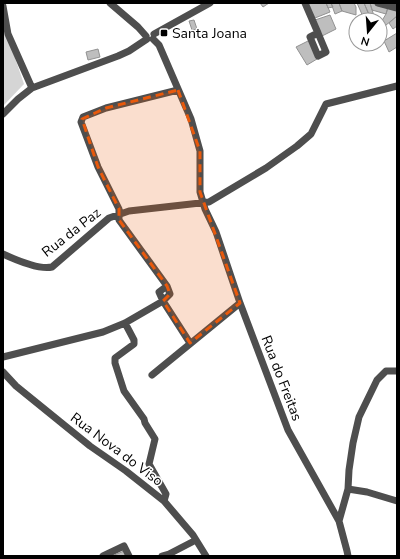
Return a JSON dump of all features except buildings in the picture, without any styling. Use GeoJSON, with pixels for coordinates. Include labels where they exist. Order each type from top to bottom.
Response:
{"type":"FeatureCollection","features":[{"type":"Feature","properties":{"kind":"street","name":"Rua do Freitas"},"geometry":{"type":"LineString","coordinates":[[110,3],[117,6],[159,45],[190,119],[200,151],[200,192],[203,203],[216,232],[240,303],[288,430],[339,521],[348,556]]}},
{"type":"Feature","properties":{"kind":"street"},"geometry":{"type":"LineString","coordinates":[[3,114],[32,88],[129,51],[150,37],[210,3]]}},
{"type":"Feature","properties":{"kind":"street"},"geometry":{"type":"LineString","coordinates":[[305,3],[318,33]]}},
{"type":"Feature","properties":{"kind":"street"},"geometry":{"type":"LineString","coordinates":[[378,3],[397,8]]}},
{"type":"Feature","properties":{"kind":"street"},"geometry":{"type":"LineString","coordinates":[[3,6],[8,34],[32,88]]}},
{"type":"Feature","properties":{"kind":"street","name":"Rua da Paz"},"geometry":{"type":"LineString","coordinates":[[3,254],[14,259],[46,268],[52,267],[109,218],[118,214],[129,211],[209,202],[266,168],[297,146],[311,134],[326,104],[397,86]]}},
{"type":"Feature","properties":{"kind":"street"},"geometry":{"type":"LineString","coordinates":[[178,90],[106,108],[83,117],[82,120],[98,167],[119,209],[119,220],[167,286],[159,292],[190,344]]}},
{"type":"Feature","properties":{"kind":"street"},"geometry":{"type":"LineString","coordinates":[[3,356],[103,332],[125,323],[163,301]]}},
{"type":"Feature","properties":{"kind":"street"},"geometry":{"type":"LineString","coordinates":[[152,375],[240,303]]}},
{"type":"Feature","properties":{"kind":"street"},"geometry":{"type":"LineString","coordinates":[[125,323],[134,340],[134,344],[115,358],[115,363],[124,391],[144,419],[155,439],[150,464],[166,494],[164,502]]}},
{"type":"Feature","properties":{"kind":"street"},"geometry":{"type":"LineString","coordinates":[[339,521],[348,489],[352,450],[359,417],[377,380],[386,371],[397,371]]}},
{"type":"Feature","properties":{"kind":"street","name":"Rua Nova do Viso"},"geometry":{"type":"LineString","coordinates":[[3,372],[16,386],[90,446],[126,471],[164,502],[196,540],[206,556]]}},
{"type":"Feature","properties":{"kind":"street"},"geometry":{"type":"LineString","coordinates":[[348,489],[367,492],[397,501]]}},
{"type":"Feature","properties":{"kind":"street"},"geometry":{"type":"LineString","coordinates":[[167,555],[196,540]]}},
{"type":"Feature","properties":{"kind":"street"},"geometry":{"type":"LineString","coordinates":[[103,556],[124,546],[128,556]]}},
{"type":"Feature","properties":{"kind":"highlighted area"},"geometry":{"type":"Polygon","coordinates":[[[178,90],[200,151],[200,192],[240,303],[190,343],[163,301],[170,294],[167,286],[119,220],[119,209],[98,167],[82,119],[106,108],[178,90]]]}},
{"type":"Feature","properties":{"kind":"shaded area"},"geometry":{"type":"Polygon","coordinates":[[[3,23],[24,84],[3,106],[3,23]]]}},
{"type":"Feature","properties":{"kind":"place","name":"Santa Joana"},"geometry":{"type":"Point","coordinates":[164,33]}}]}
